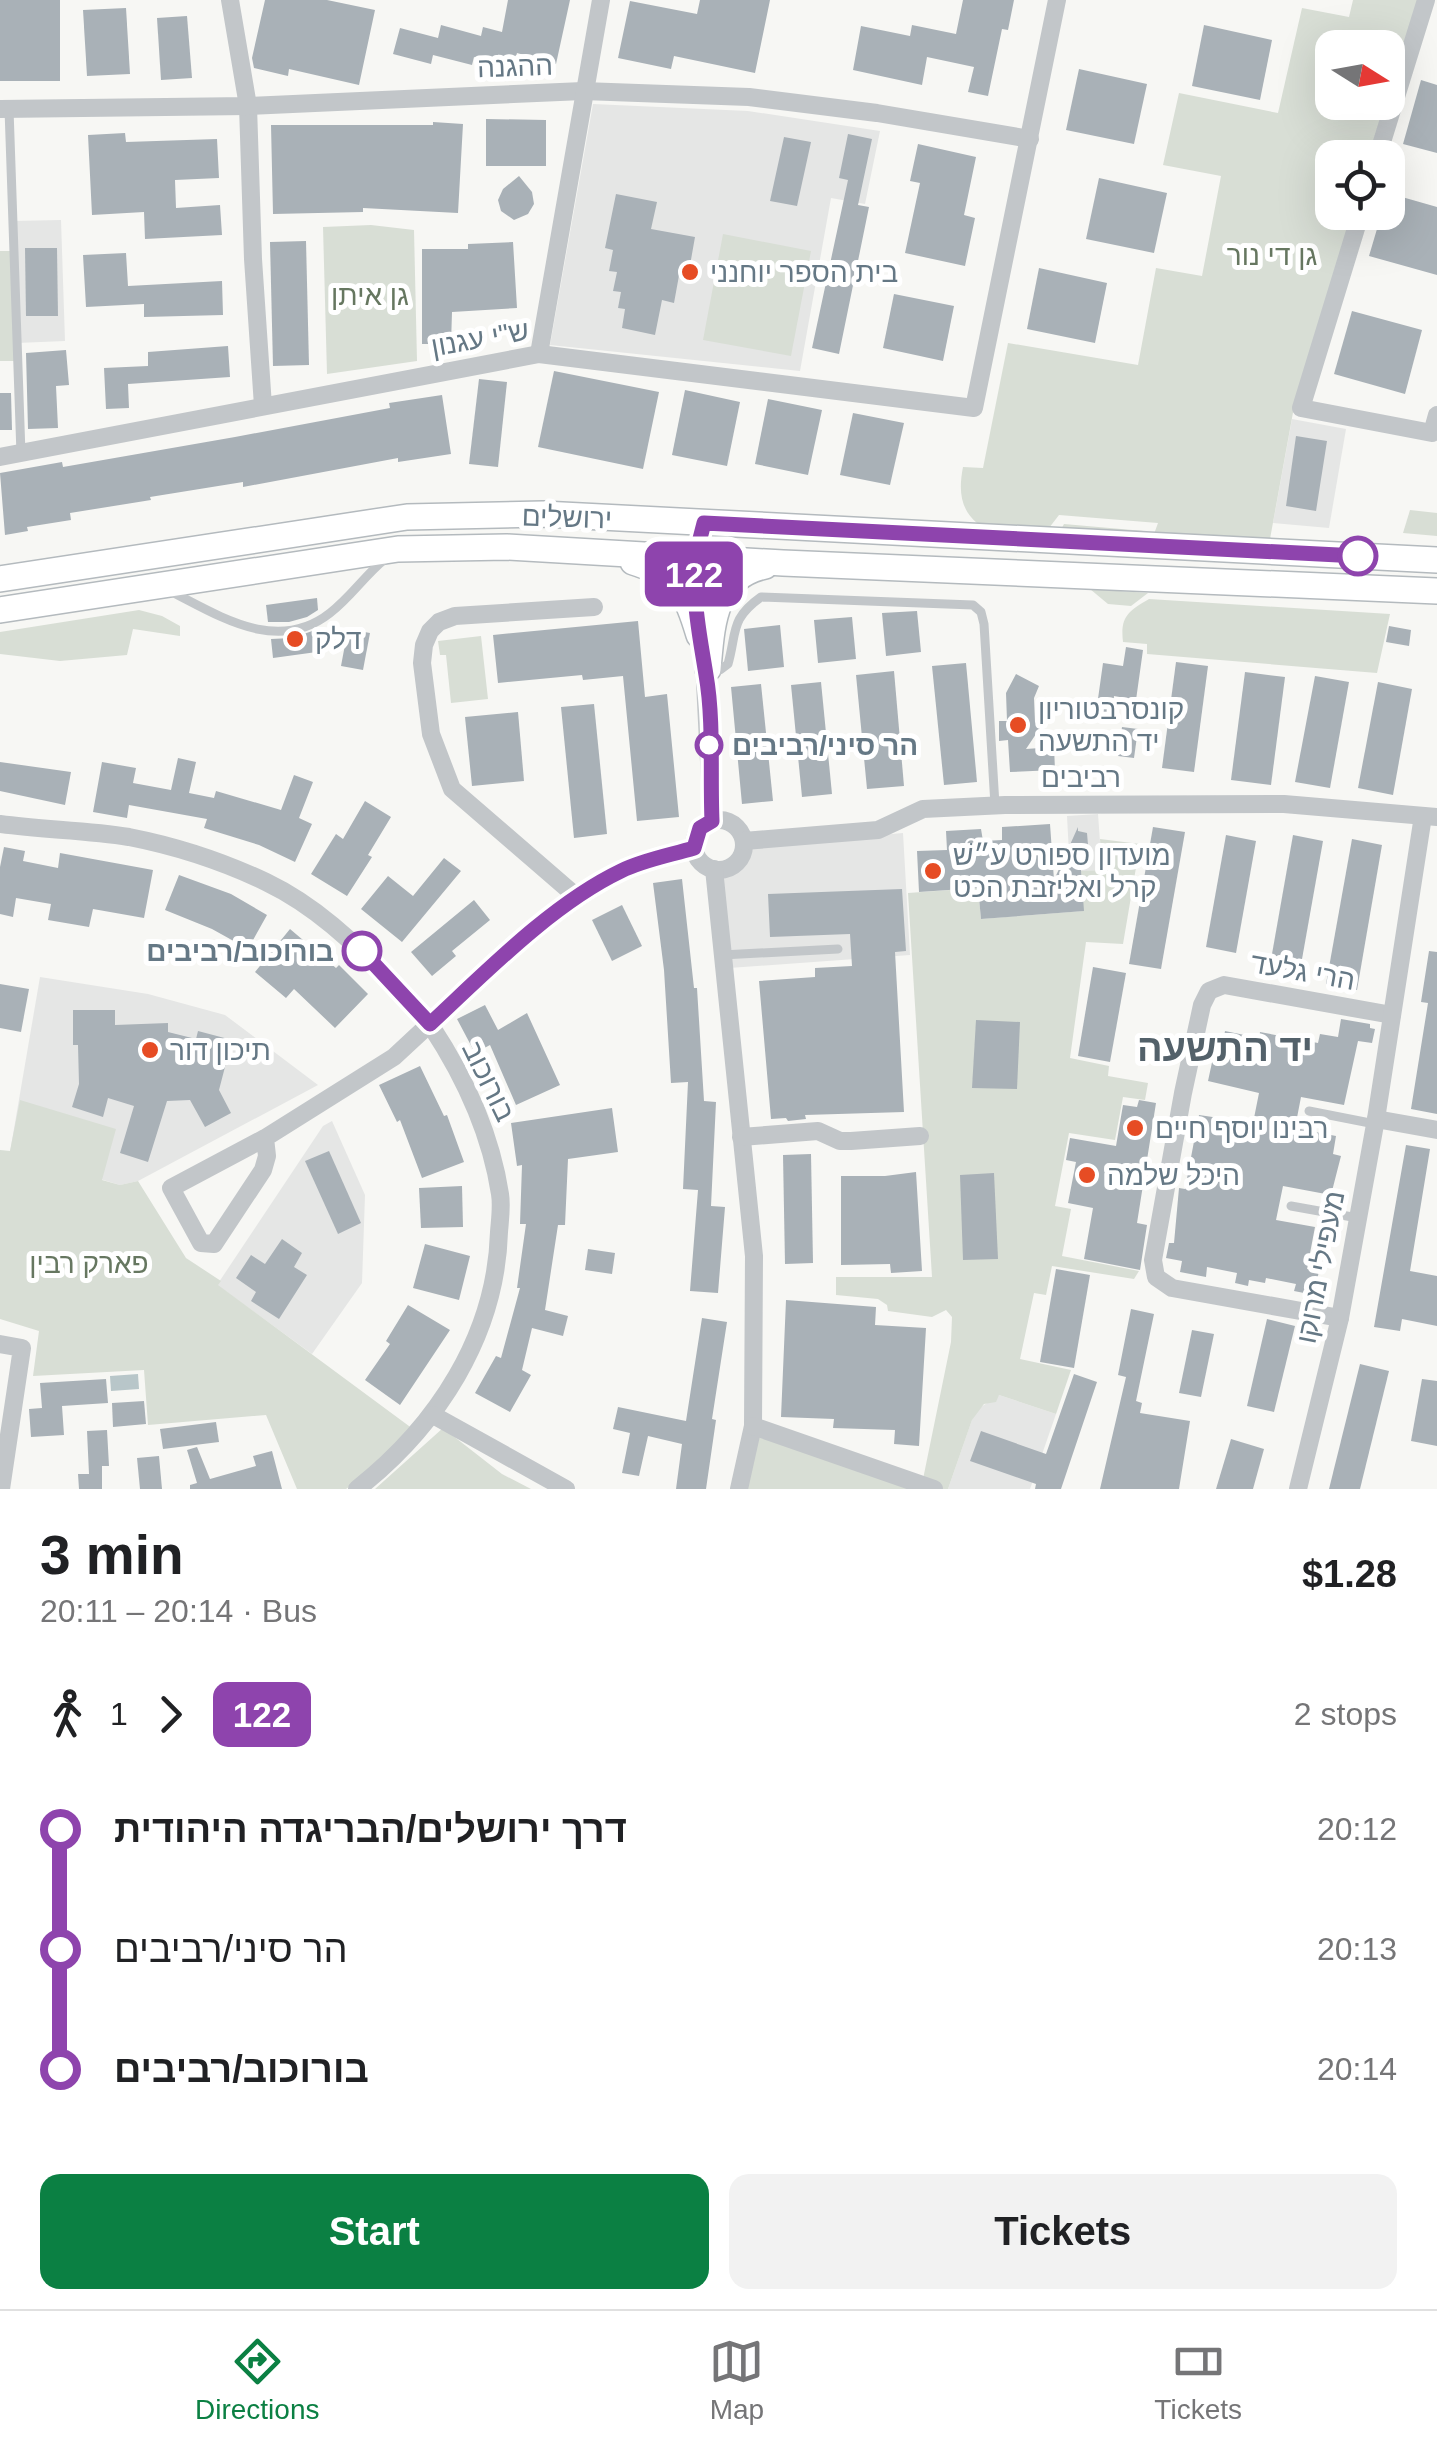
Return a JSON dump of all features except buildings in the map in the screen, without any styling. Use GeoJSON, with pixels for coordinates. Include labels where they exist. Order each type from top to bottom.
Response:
{"type":"FeatureCollection","features":[{"type":"Feature","properties":{"kind":"main road","name":"ירושלים"},"geometry":{"type":"LineString","coordinates":[[0,579],[407,517],[544,514],[1437,560]]}},
{"type":"Feature","properties":{"kind":"main road","name":"ירושלים"},"geometry":{"type":"LineString","coordinates":[[0,610],[398,549],[507,546],[784,563],[1437,590]]}},
{"type":"Feature","properties":{"kind":"main road"},"geometry":{"type":"LineString","coordinates":[[610,554],[647,566],[677,584],[688,601],[699,636]]}},
{"type":"Feature","properties":{"kind":"main road"},"geometry":{"type":"LineString","coordinates":[[707,670],[712,628],[723,592],[731,582],[754,568],[784,563]]}},
{"type":"Feature","properties":{"kind":"street"},"geometry":{"type":"LineString","coordinates":[[230,0],[248,106],[262,406]]}},
{"type":"Feature","properties":{"kind":"street"},"geometry":{"type":"LineString","coordinates":[[539,354],[600,0]]}},
{"type":"Feature","properties":{"kind":"street"},"geometry":{"type":"LineString","coordinates":[[1030,140],[1058,0]]}},
{"type":"Feature","properties":{"kind":"street"},"geometry":{"type":"LineString","coordinates":[[1383,140],[1426,0]]}},
{"type":"Feature","properties":{"kind":"street","name":"ההגנה"},"geometry":{"type":"LineString","coordinates":[[4,109],[248,106],[583,91],[749,97],[877,113],[1030,140]]}},
{"type":"Feature","properties":{"kind":"street","name":"ש\"י עגנון"},"geometry":{"type":"LineString","coordinates":[[0,457],[539,354],[974,408],[1030,140]]}},
{"type":"Feature","properties":{"kind":"street"},"geometry":{"type":"LineString","coordinates":[[1355,230],[1300,408],[1432,433],[1437,416]]}},
{"type":"Feature","properties":{"kind":"street"},"geometry":{"type":"LineString","coordinates":[[704,523],[699,636],[707,670]]}},
{"type":"Feature","properties":{"kind":"street"},"geometry":{"type":"LineString","coordinates":[[703,559],[712,821]]}},
{"type":"Feature","properties":{"kind":"street"},"geometry":{"type":"LineString","coordinates":[[575,900],[570,891],[452,789],[431,734],[422,663],[430,632],[439,622],[456,616],[594,607]]}},
{"type":"Feature","properties":{"kind":"street","name":"רביבים"},"geometry":{"type":"LineString","coordinates":[[744,841],[878,830],[923,809],[995,805],[1284,804],[1430,816]]}},
{"type":"Feature","properties":{"kind":"street","name":"מעפילי מרוקו"},"geometry":{"type":"LineString","coordinates":[[1298,1489],[1340,1318],[1430,816]]}},
{"type":"Feature","properties":{"kind":"street"},"geometry":{"type":"LineString","coordinates":[[712,821],[736,826],[744,841],[736,863],[722,870],[701,862],[694,848],[700,828],[712,821]]}},
{"type":"Feature","properties":{"kind":"street","name":"בורוכוב"},"geometry":{"type":"LineString","coordinates":[[0,824],[128,837],[180,850],[267,883],[300,902],[358,947],[430,1024],[486,1132],[500,1197],[498,1259],[486,1314],[463,1365],[433,1415],[386,1466],[357,1489]]}},
{"type":"Feature","properties":{"kind":"street"},"geometry":{"type":"LineString","coordinates":[[266,1138],[263,1170],[214,1244],[201,1243],[171,1188],[266,1138],[394,1057],[521,939],[575,900],[623,869],[694,848]]}},
{"type":"Feature","properties":{"kind":"street"},"geometry":{"type":"LineString","coordinates":[[714,869],[754,1256],[754,1426],[739,1489]]}},
{"type":"Feature","properties":{"kind":"street","name":"הרי גלעד"},"geometry":{"type":"LineString","coordinates":[[1340,1318],[1172,1288],[1156,1277],[1153,1260],[1183,1093],[1208,991],[1224,985],[1392,1015]]}},
{"type":"Feature","properties":{"kind":"street"},"geometry":{"type":"LineString","coordinates":[[1376,1121],[1437,1130]]}},
{"type":"Feature","properties":{"kind":"street"},"geometry":{"type":"LineString","coordinates":[[742,1137],[818,1131],[850,1142],[920,1136]]}},
{"type":"Feature","properties":{"kind":"street"},"geometry":{"type":"LineString","coordinates":[[0,1344],[22,1348],[1,1489]]}},
{"type":"Feature","properties":{"kind":"street"},"geometry":{"type":"LineString","coordinates":[[433,1415],[566,1489]]}},
{"type":"Feature","properties":{"kind":"street"},"geometry":{"type":"LineString","coordinates":[[754,1426],[934,1489]]}},
{"type":"Feature","properties":{"kind":"lane"},"geometry":{"type":"LineString","coordinates":[[4,109],[22,454]]}},
{"type":"Feature","properties":{"kind":"lane"},"geometry":{"type":"LineString","coordinates":[[161,586],[234,623],[266,632],[304,629],[328,615],[398,549]]}},
{"type":"Feature","properties":{"kind":"lane"},"geometry":{"type":"LineString","coordinates":[[707,670],[720,670],[728,664],[739,616],[760,597],[974,605],[984,624],[995,805]]}},
{"type":"Feature","properties":{"kind":"lane"},"geometry":{"type":"LineString","coordinates":[[722,956],[838,948]]}},
{"type":"Feature","properties":{"kind":"lane"},"geometry":{"type":"LineString","coordinates":[[1309,1111],[1376,1121]]}},
{"type":"Feature","properties":{"kind":"lane"},"geometry":{"type":"LineString","coordinates":[[1290,1206],[1358,1218]]}},
{"type":"Feature","properties":{"kind":"shaded area","name":"בית הספר יוחנני"},"geometry":{"type":"Polygon","coordinates":[[[593,104],[748,111],[880,131],[865,204],[831,198],[800,371],[550,345],[593,104]]]}},
{"type":"Feature","properties":{"kind":"shaded area"},"geometry":{"type":"Polygon","coordinates":[[[61,220],[65,341],[17,343],[13,221],[61,220]]]}},
{"type":"Feature","properties":{"kind":"shaded area"},"geometry":{"type":"Polygon","coordinates":[[[1292,419],[1346,429],[1329,528],[1273,523],[1292,419]]]}},
{"type":"Feature","properties":{"kind":"shaded area"},"geometry":{"type":"Polygon","coordinates":[[[1098,814],[1102,870],[1070,872],[1067,816],[1098,814]]]}},
{"type":"Feature","properties":{"kind":"shaded area"},"geometry":{"type":"Polygon","coordinates":[[[903,833],[910,955],[729,968],[720,873],[739,867],[747,847],[903,833]]]}},
{"type":"Feature","properties":{"kind":"shaded area","name":"תיכון דור"},"geometry":{"type":"Polygon","coordinates":[[[40,977],[148,994],[225,1015],[318,1085],[138,1181],[120,1185],[10,1152],[40,977]]]}},
{"type":"Feature","properties":{"kind":"shaded area"},"geometry":{"type":"Polygon","coordinates":[[[332,1121],[365,1195],[362,1283],[312,1354],[217,1285],[323,1126],[332,1121]]]}},
{"type":"Feature","properties":{"kind":"shaded area"},"geometry":{"type":"Polygon","coordinates":[[[138,1374],[139,1389],[111,1391],[110,1376],[138,1374]]]}},
{"type":"Feature","properties":{"kind":"shaded area"},"geometry":{"type":"Polygon","coordinates":[[[999,1395],[1056,1414],[1030,1489],[948,1489],[975,1411],[999,1395]]]}},
{"type":"Feature","properties":{"kind":"green space","name":"גן די נור"},"geometry":{"type":"Polygon","coordinates":[[[1353,0],[1420,0],[1405,48],[1405,30],[1315,30],[1315,120],[1383,120],[1376,140],[1315,140],[1315,230],[1349,230],[1294,407],[1270,539],[1385,545],[1385,549],[1059,533],[1064,524],[1154,534],[1158,523],[1059,515],[1049,528],[977,523],[962,497],[963,467],[983,468],[1008,343],[1138,365],[1156,268],[1202,276],[1221,176],[1163,165],[1179,93],[1278,113],[1302,8],[1349,17],[1353,0]]]}},
{"type":"Feature","properties":{"kind":"green space","name":"גן איתן"},"geometry":{"type":"Polygon","coordinates":[[[371,225],[414,230],[417,361],[327,374],[323,227],[371,225]]]}},
{"type":"Feature","properties":{"kind":"green space"},"geometry":{"type":"Polygon","coordinates":[[[723,234],[811,251],[791,356],[703,340],[723,234]]]}},
{"type":"Feature","properties":{"kind":"green space"},"geometry":{"type":"Polygon","coordinates":[[[0,251],[14,251],[18,361],[0,361],[0,251]]]}},
{"type":"Feature","properties":{"kind":"green space"},"geometry":{"type":"Polygon","coordinates":[[[1410,510],[1437,513],[1437,536],[1403,533],[1410,510]]]}},
{"type":"Feature","properties":{"kind":"green space"},"geometry":{"type":"Polygon","coordinates":[[[1090,589],[1148,593],[1131,606],[1108,604],[1090,589]]]}},
{"type":"Feature","properties":{"kind":"green space"},"geometry":{"type":"Polygon","coordinates":[[[1149,599],[1390,614],[1377,673],[1147,654],[1147,644],[1123,642],[1122,633],[1127,616],[1149,599]]]}},
{"type":"Feature","properties":{"kind":"green space"},"geometry":{"type":"Polygon","coordinates":[[[139,610],[180,626],[180,636],[133,629],[127,655],[60,661],[0,654],[0,632],[139,610]]]}},
{"type":"Feature","properties":{"kind":"green space"},"geometry":{"type":"Polygon","coordinates":[[[481,636],[488,699],[451,703],[446,655],[440,655],[438,641],[481,636]]]}},
{"type":"Feature","properties":{"kind":"green space"},"geometry":{"type":"Polygon","coordinates":[[[1100,839],[1140,844],[1123,944],[1086,942],[1070,1058],[1109,1066],[1108,1076],[1148,1083],[1145,1100],[1123,1097],[1115,1140],[1069,1133],[1055,1206],[1071,1209],[1062,1256],[1139,1271],[1134,1279],[1052,1266],[1046,1295],[1034,1293],[1020,1359],[1071,1370],[1056,1414],[999,1395],[996,1402],[984,1404],[972,1420],[948,1489],[739,1489],[753,1426],[922,1484],[951,1342],[952,1317],[946,1310],[932,1317],[888,1311],[887,1305],[878,1299],[836,1295],[836,1277],[932,1277],[908,893],[978,888],[981,919],[1083,911],[1081,871],[1102,870],[1100,839]]]}},
{"type":"Feature","properties":{"kind":"green space","name":"פארק רבין"},"geometry":{"type":"Polygon","coordinates":[[[20,1100],[116,1129],[102,1180],[120,1185],[138,1181],[186,1258],[413,1429],[376,1468],[346,1489],[297,1489],[266,1415],[148,1425],[144,1370],[33,1376],[39,1331],[0,1319],[0,1150],[10,1151],[20,1100]]]}},
{"type":"Feature","properties":{"kind":"green space"},"geometry":{"type":"Polygon","coordinates":[[[443,1428],[502,1474],[531,1489],[375,1489],[443,1428]]]}},
{"type":"Feature","properties":{"kind":"bus line","name":"122"},"geometry":{"type":"LineString","coordinates":[[362,951],[430,1024],[521,939],[575,900],[623,869],[694,848],[700,828],[712,821],[706,672],[694,579],[694,558],[704,523],[1358,556]]}},
{"type":"Feature","properties":{"kind":"place","name":"בית הספר יוחנני"},"geometry":{"type":"Point","coordinates":[690,272]}},
{"type":"Feature","properties":{"kind":"place","name":"דלק"},"geometry":{"type":"Point","coordinates":[295,639]}},
{"type":"Feature","properties":{"kind":"place","name":"קונסרבטוריון יד התשעה"},"geometry":{"type":"Point","coordinates":[1018,725]}},
{"type":"Feature","properties":{"kind":"place","name":"הר סיני/רביבים"},"geometry":{"type":"Point","coordinates":[709,745]}},
{"type":"Feature","properties":{"kind":"place","name":"מועדון ספורט ע״שׁ קרל ואליזבת הכט"},"geometry":{"type":"Point","coordinates":[933,871]}},
{"type":"Feature","properties":{"kind":"place","name":"בורוכוב/רביבים"},"geometry":{"type":"Point","coordinates":[362,951]}},
{"type":"Feature","properties":{"kind":"place","name":"תיכון דור"},"geometry":{"type":"Point","coordinates":[150,1050]}},
{"type":"Feature","properties":{"kind":"place","name":"רבינו יוסף חיים"},"geometry":{"type":"Point","coordinates":[1135,1128]}},
{"type":"Feature","properties":{"kind":"place","name":"היכל שלמה"},"geometry":{"type":"Point","coordinates":[1087,1175]}},
{"type":"Feature","properties":{"kind":"district","name":"יד התשעה"},"geometry":{"type":"Point","coordinates":[1225,1048]}}]}
